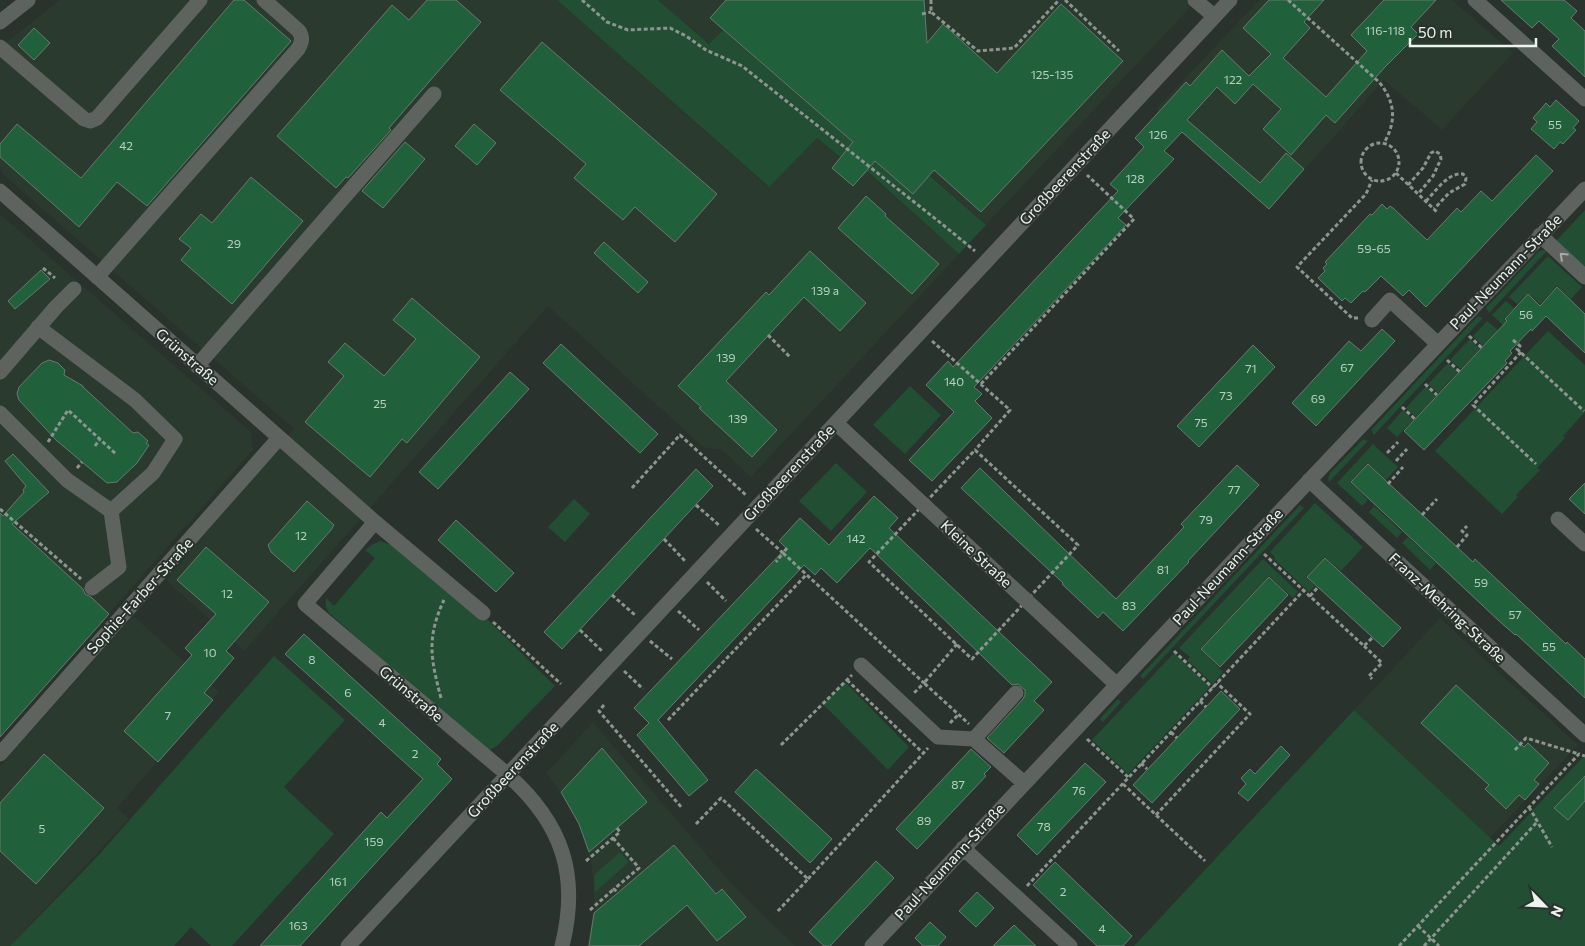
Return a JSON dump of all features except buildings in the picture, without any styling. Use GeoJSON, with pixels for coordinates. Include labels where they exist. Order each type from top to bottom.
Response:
{"type":"FeatureCollection","features":[{"type":"Feature","properties":{"kind":"street"},"geometry":{"type":"LineString","coordinates":[[0,22],[28,0]]}},
{"type":"Feature","properties":{"kind":"street"},"geometry":{"type":"LineString","coordinates":[[0,46],[84,119],[90,121],[97,118],[200,0]]}},
{"type":"Feature","properties":{"kind":"street"},"geometry":{"type":"LineString","coordinates":[[97,277],[302,43],[302,36],[299,31],[264,0]]}},
{"type":"Feature","properties":{"kind":"street"},"geometry":{"type":"LineString","coordinates":[[1195,0],[1214,16]]}},
{"type":"Feature","properties":{"kind":"street","name":"Großbeerenstraße"},"geometry":{"type":"LineString","coordinates":[[348,946],[1230,0]]}},
{"type":"Feature","properties":{"kind":"street"},"geometry":{"type":"LineString","coordinates":[[1475,0],[1585,99]]}},
{"type":"Feature","properties":{"kind":"street"},"geometry":{"type":"LineString","coordinates":[[197,366],[434,94]]}},
{"type":"Feature","properties":{"kind":"street","name":"Paul-Neumann-Straße"},"geometry":{"type":"LineString","coordinates":[[872,946],[1585,189]]}},
{"type":"Feature","properties":{"kind":"street","name":"Grünstraße"},"geometry":{"type":"LineString","coordinates":[[0,191],[375,522],[483,613]]}},
{"type":"Feature","properties":{"kind":"street"},"geometry":{"type":"LineString","coordinates":[[1540,235],[1585,277]]}},
{"type":"Feature","properties":{"kind":"street"},"geometry":{"type":"LineString","coordinates":[[0,372],[38,327],[74,289]]}},
{"type":"Feature","properties":{"kind":"street"},"geometry":{"type":"LineString","coordinates":[[1372,320],[1390,300],[1438,344]]}},
{"type":"Feature","properties":{"kind":"street"},"geometry":{"type":"LineString","coordinates":[[38,327],[135,400],[175,439],[153,472],[111,511]]}},
{"type":"Feature","properties":{"kind":"street"},"geometry":{"type":"LineString","coordinates":[[0,413],[67,480],[111,511],[119,566],[92,588]]}},
{"type":"Feature","properties":{"kind":"street","name":"Kleine Straße"},"geometry":{"type":"LineString","coordinates":[[836,423],[1117,685]]}},
{"type":"Feature","properties":{"kind":"street","name":"Sophie-Farber-Straße"},"geometry":{"type":"LineString","coordinates":[[0,754],[279,438]]}},
{"type":"Feature","properties":{"kind":"street","name":"Franz-Mehring-Straße"},"geometry":{"type":"LineString","coordinates":[[1310,480],[1585,736]]}},
{"type":"Feature","properties":{"kind":"street"},"geometry":{"type":"LineString","coordinates":[[1558,519],[1585,544]]}},
{"type":"Feature","properties":{"kind":"street","name":"Grünstraße"},"geometry":{"type":"LineString","coordinates":[[375,522],[305,604],[508,775]]}},
{"type":"Feature","properties":{"kind":"street"},"geometry":{"type":"LineString","coordinates":[[861,665],[938,737],[977,736],[1016,693]]}},
{"type":"Feature","properties":{"kind":"street"},"geometry":{"type":"LineString","coordinates":[[977,736],[1024,783]]}},
{"type":"Feature","properties":{"kind":"street"},"geometry":{"type":"LineString","coordinates":[[508,775],[538,806],[550,824],[559,843],[565,863],[570,905],[562,946]]}},
{"type":"Feature","properties":{"kind":"street"},"geometry":{"type":"LineString","coordinates":[[963,848],[1070,946]]}},
{"type":"Feature","properties":{"kind":"path"},"geometry":{"type":"LineString","coordinates":[[582,0],[607,22],[628,30],[670,28],[686,36],[706,50],[742,66],[934,218],[986,262]]}},
{"type":"Feature","properties":{"kind":"path"},"geometry":{"type":"LineString","coordinates":[[930,0],[931,12],[978,51],[1014,48],[1054,2],[1059,0]]}},
{"type":"Feature","properties":{"kind":"path"},"geometry":{"type":"LineString","coordinates":[[1065,0],[1119,51]]}},
{"type":"Feature","properties":{"kind":"path"},"geometry":{"type":"LineString","coordinates":[[1288,0],[1379,82],[1386,91],[1391,99],[1393,118],[1392,126],[1384,143]]}},
{"type":"Feature","properties":{"kind":"path"},"geometry":{"type":"LineString","coordinates":[[922,14],[931,12]]}},
{"type":"Feature","properties":{"kind":"path"},"geometry":{"type":"LineString","coordinates":[[1373,143],[1384,143],[1390,145],[1398,155],[1398,168],[1396,173],[1385,181],[1372,180],[1361,167],[1361,156],[1364,150],[1373,143]]}},
{"type":"Feature","properties":{"kind":"path"},"geometry":{"type":"LineString","coordinates":[[1408,185],[1423,168],[1431,153],[1435,151],[1440,154],[1441,159],[1432,176],[1418,194]]}},
{"type":"Feature","properties":{"kind":"path"},"geometry":{"type":"LineString","coordinates":[[981,384],[1134,219],[1076,165]]}},
{"type":"Feature","properties":{"kind":"path"},"geometry":{"type":"LineString","coordinates":[[1396,173],[1438,213]]}},
{"type":"Feature","properties":{"kind":"path"},"geometry":{"type":"LineString","coordinates":[[1426,201],[1443,183],[1459,174],[1463,174],[1466,178],[1465,184],[1449,193],[1434,210]]}},
{"type":"Feature","properties":{"kind":"path"},"geometry":{"type":"LineString","coordinates":[[1372,180],[1366,194],[1297,267],[1352,318],[1372,320]]}},
{"type":"Feature","properties":{"kind":"path"},"geometry":{"type":"LineString","coordinates":[[43,268],[55,278]]}},
{"type":"Feature","properties":{"kind":"path"},"geometry":{"type":"LineString","coordinates":[[921,331],[1010,410],[975,450]]}},
{"type":"Feature","properties":{"kind":"path"},"geometry":{"type":"LineString","coordinates":[[768,335],[790,357]]}},
{"type":"Feature","properties":{"kind":"path"},"geometry":{"type":"LineString","coordinates":[[1469,336],[1482,348]]}},
{"type":"Feature","properties":{"kind":"path"},"geometry":{"type":"LineString","coordinates":[[1513,340],[1520,346],[1517,349],[1584,411]]}},
{"type":"Feature","properties":{"kind":"path"},"geometry":{"type":"LineString","coordinates":[[1521,352],[1473,404],[1536,464]]}},
{"type":"Feature","properties":{"kind":"path"},"geometry":{"type":"LineString","coordinates":[[1447,360],[1460,372]]}},
{"type":"Feature","properties":{"kind":"path"},"geometry":{"type":"LineString","coordinates":[[1425,384],[1437,396]]}},
{"type":"Feature","properties":{"kind":"path"},"geometry":{"type":"LineString","coordinates":[[1402,407],[1415,419]]}},
{"type":"Feature","properties":{"kind":"path"},"geometry":{"type":"LineString","coordinates":[[40,452],[68,410],[116,454]]}},
{"type":"Feature","properties":{"kind":"path"},"geometry":{"type":"LineString","coordinates":[[632,488],[680,435],[758,506]]}},
{"type":"Feature","properties":{"kind":"path"},"geometry":{"type":"LineString","coordinates":[[95,446],[100,439]]}},
{"type":"Feature","properties":{"kind":"path"},"geometry":{"type":"LineString","coordinates":[[1387,453],[1398,442]]}},
{"type":"Feature","properties":{"kind":"path"},"geometry":{"type":"LineString","coordinates":[[1396,461],[1407,449]]}},
{"type":"Feature","properties":{"kind":"path"},"geometry":{"type":"LineString","coordinates":[[1388,484],[1403,468]]}},
{"type":"Feature","properties":{"kind":"path"},"geometry":{"type":"LineString","coordinates":[[1422,515],[1437,499]]}},
{"type":"Feature","properties":{"kind":"path"},"geometry":{"type":"LineString","coordinates":[[696,505],[731,536]]}},
{"type":"Feature","properties":{"kind":"path"},"geometry":{"type":"LineString","coordinates":[[0,509],[92,588]]}},
{"type":"Feature","properties":{"kind":"path"},"geometry":{"type":"LineString","coordinates":[[746,520],[924,683],[977,736]]}},
{"type":"Feature","properties":{"kind":"path"},"geometry":{"type":"LineString","coordinates":[[1457,547],[1467,535],[1462,531],[1466,526]]}},
{"type":"Feature","properties":{"kind":"path"},"geometry":{"type":"LineString","coordinates":[[776,562],[786,548]]}},
{"type":"Feature","properties":{"kind":"path"},"geometry":{"type":"LineString","coordinates":[[1264,554],[1382,663],[1369,676],[1372,679]]}},
{"type":"Feature","properties":{"kind":"path"},"geometry":{"type":"LineString","coordinates":[[668,720],[806,575]]}},
{"type":"Feature","properties":{"kind":"path"},"geometry":{"type":"LineString","coordinates":[[442,702],[432,658],[432,634],[438,615],[452,587]]}},
{"type":"Feature","properties":{"kind":"path"},"geometry":{"type":"LineString","coordinates":[[1310,596],[1318,587]]}},
{"type":"Feature","properties":{"kind":"path"},"geometry":{"type":"LineString","coordinates":[[1016,897],[1304,590]]}},
{"type":"Feature","properties":{"kind":"path"},"geometry":{"type":"LineString","coordinates":[[612,595],[672,659]]}},
{"type":"Feature","properties":{"kind":"path"},"geometry":{"type":"LineString","coordinates":[[669,602],[699,630]]}},
{"type":"Feature","properties":{"kind":"path"},"geometry":{"type":"LineString","coordinates":[[483,613],[561,684]]}},
{"type":"Feature","properties":{"kind":"path"},"geometry":{"type":"LineString","coordinates":[[1364,646],[1372,638]]}},
{"type":"Feature","properties":{"kind":"path"},"geometry":{"type":"LineString","coordinates":[[924,683],[957,644]]}},
{"type":"Feature","properties":{"kind":"path"},"geometry":{"type":"LineString","coordinates":[[1174,651],[1213,688]]}},
{"type":"Feature","properties":{"kind":"path"},"geometry":{"type":"LineString","coordinates":[[782,745],[861,665]]}},
{"type":"Feature","properties":{"kind":"path"},"geometry":{"type":"LineString","coordinates":[[846,680],[923,753]]}},
{"type":"Feature","properties":{"kind":"path"},"geometry":{"type":"LineString","coordinates":[[1156,815],[1250,714],[1217,683]]}},
{"type":"Feature","properties":{"kind":"path"},"geometry":{"type":"LineString","coordinates":[[1200,701],[1206,707]]}},
{"type":"Feature","properties":{"kind":"path"},"geometry":{"type":"LineString","coordinates":[[604,705],[598,711],[682,808]]}},
{"type":"Feature","properties":{"kind":"path"},"geometry":{"type":"LineString","coordinates":[[1076,728],[1128,777]]}},
{"type":"Feature","properties":{"kind":"path"},"geometry":{"type":"LineString","coordinates":[[1171,732],[1177,738]]}},
{"type":"Feature","properties":{"kind":"path"},"geometry":{"type":"LineString","coordinates":[[776,913],[938,737]]}},
{"type":"Feature","properties":{"kind":"path"},"geometry":{"type":"LineString","coordinates":[[1515,750],[1526,738],[1585,756]]}},
{"type":"Feature","properties":{"kind":"path"},"geometry":{"type":"LineString","coordinates":[[1399,946],[1579,754]]}},
{"type":"Feature","properties":{"kind":"path"},"geometry":{"type":"LineString","coordinates":[[1141,764],[1147,769]]}},
{"type":"Feature","properties":{"kind":"path"},"geometry":{"type":"LineString","coordinates":[[1122,784],[1205,861]]}},
{"type":"Feature","properties":{"kind":"path"},"geometry":{"type":"LineString","coordinates":[[696,824],[721,798],[808,879]]}},
{"type":"Feature","properties":{"kind":"path"},"geometry":{"type":"LineString","coordinates":[[1529,807],[1552,847]]}},
{"type":"Feature","properties":{"kind":"path"},"geometry":{"type":"LineString","coordinates":[[1424,946],[1537,822]]}},
{"type":"Feature","properties":{"kind":"path"},"geometry":{"type":"LineString","coordinates":[[586,861],[620,832],[617,828]]}},
{"type":"Feature","properties":{"kind":"path"},"geometry":{"type":"LineString","coordinates":[[590,910],[639,868],[613,838]]}},
{"type":"Feature","properties":{"kind":"path"},"geometry":{"type":"LineString","coordinates":[[614,889],[618,893]]}},
{"type":"Feature","properties":{"kind":"path"},"geometry":{"type":"LineString","coordinates":[[1418,926],[1439,946]]}},
{"type":"Feature","properties":{"kind":"shaded area"},"geometry":{"type":"Polygon","coordinates":[[[60,0],[557,0],[768,187],[816,137],[862,176],[867,172],[959,254],[751,477],[722,450],[703,447],[548,306],[244,651],[166,580],[294,429],[0,170],[0,47],[60,0]]]}},
{"type":"Feature","properties":{"kind":"shaded area"},"geometry":{"type":"Polygon","coordinates":[[[658,0],[1197,0],[986,225],[930,175],[913,194],[723,30],[710,44],[658,0]]]}},
{"type":"Feature","properties":{"kind":"shaded area"},"geometry":{"type":"Polygon","coordinates":[[[1259,0],[1452,0],[1513,53],[1442,130],[1384,80],[1269,210],[1156,109],[1259,0]]]}},
{"type":"Feature","properties":{"kind":"shaded area"},"geometry":{"type":"Polygon","coordinates":[[[0,214],[251,432],[253,450],[0,737],[0,214]]]}},
{"type":"Feature","properties":{"kind":"shaded area"},"geometry":{"type":"Polygon","coordinates":[[[133,616],[219,692],[117,808],[129,819],[10,946],[0,946],[0,766],[133,616]]]}},
{"type":"Feature","properties":{"kind":"shaded area"},"geometry":{"type":"Polygon","coordinates":[[[1440,618],[1578,745],[1490,838],[1354,710],[1440,618]]]}},
{"type":"Feature","properties":{"kind":"shaded area"},"geometry":{"type":"Polygon","coordinates":[[[593,722],[730,882],[795,946],[587,946],[594,912],[591,862],[574,814],[561,792],[546,773],[593,722]]]}},
{"type":"Feature","properties":{"kind":"green space"},"geometry":{"type":"Polygon","coordinates":[[[557,0],[658,0],[709,44],[723,30],[913,194],[929,175],[986,225],[959,254],[868,172],[863,176],[817,138],[769,187],[557,0]]]}},
{"type":"Feature","properties":{"kind":"green space"},"geometry":{"type":"Polygon","coordinates":[[[1585,210],[1585,269],[1556,241],[1585,210]]]}},
{"type":"Feature","properties":{"kind":"green space"},"geometry":{"type":"Polygon","coordinates":[[[1542,250],[1547,251],[1489,313],[1486,308],[1542,250]]]}},
{"type":"Feature","properties":{"kind":"green space"},"geometry":{"type":"Polygon","coordinates":[[[1548,256],[1582,287],[1571,299],[1557,286],[1540,304],[1528,293],[1517,304],[1509,297],[1548,256]]]}},
{"type":"Feature","properties":{"kind":"green space"},"geometry":{"type":"Polygon","coordinates":[[[1506,301],[1514,308],[1504,319],[1507,322],[1504,326],[1492,315],[1506,301]]]}},
{"type":"Feature","properties":{"kind":"green space"},"geometry":{"type":"Polygon","coordinates":[[[1478,316],[1483,318],[1374,435],[1371,430],[1478,316]]]}},
{"type":"Feature","properties":{"kind":"green space"},"geometry":{"type":"Polygon","coordinates":[[[1487,321],[1499,331],[1483,346],[1473,336],[1487,321]]]}},
{"type":"Feature","properties":{"kind":"green space"},"geometry":{"type":"Polygon","coordinates":[[[1548,331],[1585,365],[1585,412],[1563,436],[1565,438],[1537,468],[1540,470],[1516,495],[1518,497],[1502,514],[1435,451],[1548,331]]]}},
{"type":"Feature","properties":{"kind":"green space"},"geometry":{"type":"Polygon","coordinates":[[[1470,339],[1480,349],[1461,369],[1450,360],[1470,339]]]}},
{"type":"Feature","properties":{"kind":"green space"},"geometry":{"type":"Polygon","coordinates":[[[1448,363],[1458,372],[1438,393],[1428,384],[1448,363]]]}},
{"type":"Feature","properties":{"kind":"green space"},"geometry":{"type":"Polygon","coordinates":[[[910,386],[941,415],[905,454],[873,425],[910,386]]]}},
{"type":"Feature","properties":{"kind":"green space"},"geometry":{"type":"Polygon","coordinates":[[[1426,386],[1436,396],[1416,417],[1406,408],[1426,386]]]}},
{"type":"Feature","properties":{"kind":"green space"},"geometry":{"type":"Polygon","coordinates":[[[1403,410],[1413,420],[1397,437],[1387,428],[1403,410]]]}},
{"type":"Feature","properties":{"kind":"green space"},"geometry":{"type":"Polygon","coordinates":[[[1363,439],[1368,441],[1329,482],[1330,473],[1363,439]]]}},
{"type":"Feature","properties":{"kind":"green space"},"geometry":{"type":"Polygon","coordinates":[[[1373,444],[1398,467],[1386,480],[1368,463],[1350,482],[1368,500],[1362,506],[1337,483],[1373,444]]]}},
{"type":"Feature","properties":{"kind":"green space"},"geometry":{"type":"Polygon","coordinates":[[[836,463],[867,492],[831,531],[799,501],[836,463]]]}},
{"type":"Feature","properties":{"kind":"green space"},"geometry":{"type":"Polygon","coordinates":[[[574,499],[590,514],[565,542],[548,527],[574,499]]]}},
{"type":"Feature","properties":{"kind":"green space"},"geometry":{"type":"Polygon","coordinates":[[[1315,503],[1363,547],[1341,571],[1325,557],[1306,577],[1315,586],[1309,592],[1274,559],[1275,557],[1270,552],[1315,503]]]}},
{"type":"Feature","properties":{"kind":"green space"},"geometry":{"type":"Polygon","coordinates":[[[1300,505],[1304,508],[1143,679],[1140,676],[1300,505]]]}},
{"type":"Feature","properties":{"kind":"green space"},"geometry":{"type":"Polygon","coordinates":[[[1374,506],[1402,532],[1397,538],[1369,512],[1374,506]]]}},
{"type":"Feature","properties":{"kind":"green space"},"geometry":{"type":"Polygon","coordinates":[[[1408,537],[1436,563],[1430,570],[1402,543],[1408,537]]]}},
{"type":"Feature","properties":{"kind":"green space"},"geometry":{"type":"Polygon","coordinates":[[[381,541],[400,549],[489,621],[555,686],[497,746],[487,752],[329,613],[326,607],[326,598],[334,606],[375,558],[365,550],[381,541]]]}},
{"type":"Feature","properties":{"kind":"green space"},"geometry":{"type":"Polygon","coordinates":[[[1263,559],[1298,592],[1293,598],[1269,576],[1200,649],[1223,672],[1213,684],[1187,660],[1190,657],[1179,648],[1263,559]]]}},
{"type":"Feature","properties":{"kind":"green space"},"geometry":{"type":"Polygon","coordinates":[[[1174,653],[1210,687],[1128,774],[1092,740],[1174,653]]]}},
{"type":"Feature","properties":{"kind":"green space"},"geometry":{"type":"Polygon","coordinates":[[[274,656],[345,720],[284,787],[334,834],[232,946],[211,946],[191,927],[174,946],[10,946],[97,857],[274,656]]]}},
{"type":"Feature","properties":{"kind":"green space"},"geometry":{"type":"Polygon","coordinates":[[[845,682],[909,747],[888,770],[823,704],[845,682]]]}},
{"type":"Feature","properties":{"kind":"green space"},"geometry":{"type":"Polygon","coordinates":[[[1118,699],[1121,702],[1103,722],[1100,719],[1118,699]]]}},
{"type":"Feature","properties":{"kind":"green space"},"geometry":{"type":"Polygon","coordinates":[[[1354,710],[1499,846],[1585,757],[1585,946],[1134,946],[1354,710]]]}},
{"type":"Feature","properties":{"kind":"green space"},"geometry":{"type":"Polygon","coordinates":[[[620,852],[629,862],[595,892],[594,875],[620,852]]]}}]}
